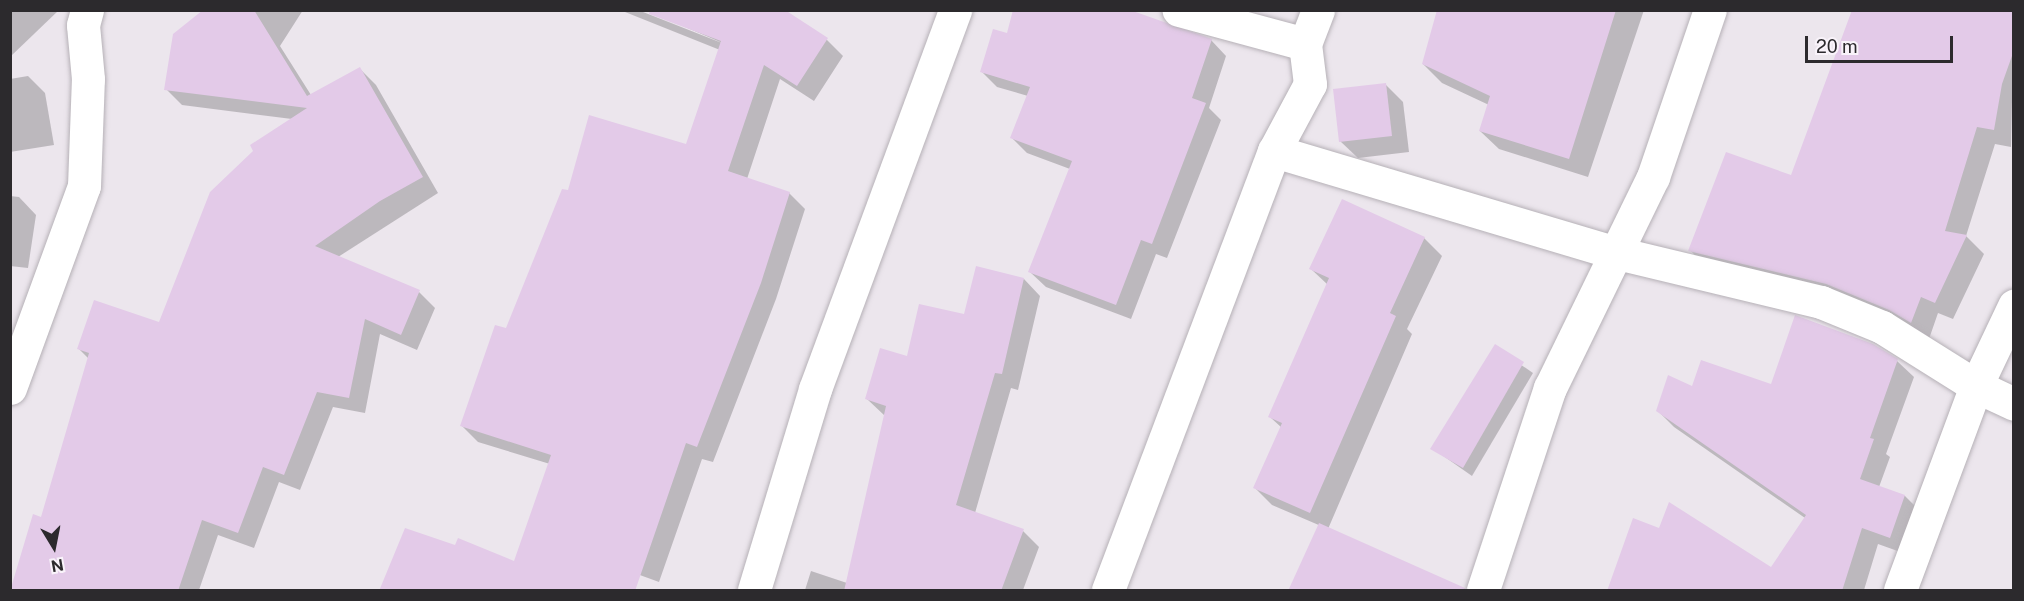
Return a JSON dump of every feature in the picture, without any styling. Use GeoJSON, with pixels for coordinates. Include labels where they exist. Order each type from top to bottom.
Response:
{"type":"FeatureCollection","features":[{"type":"Feature","properties":{"kind":"street"},"geometry":{"type":"LineString","coordinates":[[10,388],[84,186],[88,79],[83,25],[87,10]]}},
{"type":"Feature","properties":{"kind":"street"},"geometry":{"type":"LineString","coordinates":[[754,591],[814,389],[955,10]]}},
{"type":"Feature","properties":{"kind":"street"},"geometry":{"type":"LineString","coordinates":[[1179,10],[1305,44]]}},
{"type":"Feature","properties":{"kind":"street"},"geometry":{"type":"LineString","coordinates":[[1108,591],[1274,150],[1310,84],[1305,44],[1318,10]]}},
{"type":"Feature","properties":{"kind":"street"},"geometry":{"type":"LineString","coordinates":[[1483,591],[1550,388],[1573,347],[1613,252],[1653,177],[1710,10]]}},
{"type":"Feature","properties":{"kind":"street"},"geometry":{"type":"LineString","coordinates":[[1274,150],[1613,252],[1821,302],[1882,327],[1976,386],[2013,404]]}},
{"type":"Feature","properties":{"kind":"street"},"geometry":{"type":"LineString","coordinates":[[1900,591],[1976,386],[2013,306]]}},
{"type":"Feature","properties":{"kind":"building"},"geometry":{"type":"Polygon","coordinates":[[[203,10],[254,10],[307,96],[360,67],[423,177],[380,201],[315,246],[420,290],[401,335],[365,319],[349,398],[317,392],[284,475],[263,467],[238,533],[202,520],[178,591],[10,591],[33,514],[41,517],[89,353],[77,349],[94,300],[159,322],[210,192],[253,151],[250,145],[307,108],[164,90],[173,34],[203,10]]]}},
{"type":"Feature","properties":{"kind":"building"},"geometry":{"type":"Polygon","coordinates":[[[650,10],[785,10],[828,38],[797,86],[764,65],[728,171],[790,192],[761,283],[697,447],[686,443],[635,591],[379,591],[405,528],[455,545],[458,538],[514,561],[551,455],[460,426],[495,325],[506,328],[562,189],[568,190],[589,115],[686,144],[721,41],[649,14],[650,10]]]}},
{"type":"Feature","properties":{"kind":"building"},"geometry":{"type":"Polygon","coordinates":[[[1013,10],[1130,10],[1212,39],[1192,98],[1206,103],[1152,244],[1141,240],[1116,305],[1028,272],[1072,161],[1010,138],[1030,87],[980,72],[993,29],[1007,33],[1013,10]]]}},
{"type":"Feature","properties":{"kind":"building"},"geometry":{"type":"Polygon","coordinates":[[[1437,10],[1616,10],[1569,159],[1479,131],[1490,96],[1422,64],[1437,10]]]}},
{"type":"Feature","properties":{"kind":"building"},"geometry":{"type":"Polygon","coordinates":[[[1852,10],[2013,10],[2013,53],[2002,84],[1994,130],[1977,127],[1945,231],[1967,235],[1935,303],[1921,297],[1911,323],[1889,310],[1826,284],[1688,251],[1726,152],[1791,175],[1852,10]]]}},
{"type":"Feature","properties":{"kind":"building"},"geometry":{"type":"Polygon","coordinates":[[[1386,83],[1392,136],[1339,142],[1333,89],[1386,83]]]}},
{"type":"Feature","properties":{"kind":"building"},"geometry":{"type":"Polygon","coordinates":[[[1342,199],[1425,237],[1390,313],[1396,316],[1310,513],[1253,488],[1282,423],[1268,417],[1329,278],[1309,269],[1342,199]]]}},
{"type":"Feature","properties":{"kind":"building"},"geometry":{"type":"Polygon","coordinates":[[[976,266],[1024,278],[1002,374],[995,373],[956,505],[1024,529],[1001,591],[844,591],[886,406],[865,399],[880,348],[907,356],[919,304],[964,314],[976,266]]]}},
{"type":"Feature","properties":{"kind":"building"},"geometry":{"type":"Polygon","coordinates":[[[1795,315],[1873,344],[1898,359],[1870,438],[1874,439],[1860,479],[1905,495],[1890,538],[1862,528],[1842,591],[1607,591],[1633,518],[1659,528],[1669,502],[1771,567],[1806,515],[1656,411],[1668,375],[1692,386],[1701,360],[1771,384],[1795,315]]]}},
{"type":"Feature","properties":{"kind":"building"},"geometry":{"type":"Polygon","coordinates":[[[1495,344],[1524,362],[1463,468],[1430,449],[1495,344]]]}},
{"type":"Feature","properties":{"kind":"building"},"geometry":{"type":"Polygon","coordinates":[[[1319,523],[1465,588],[1465,591],[1288,591],[1319,523]]]}}]}
